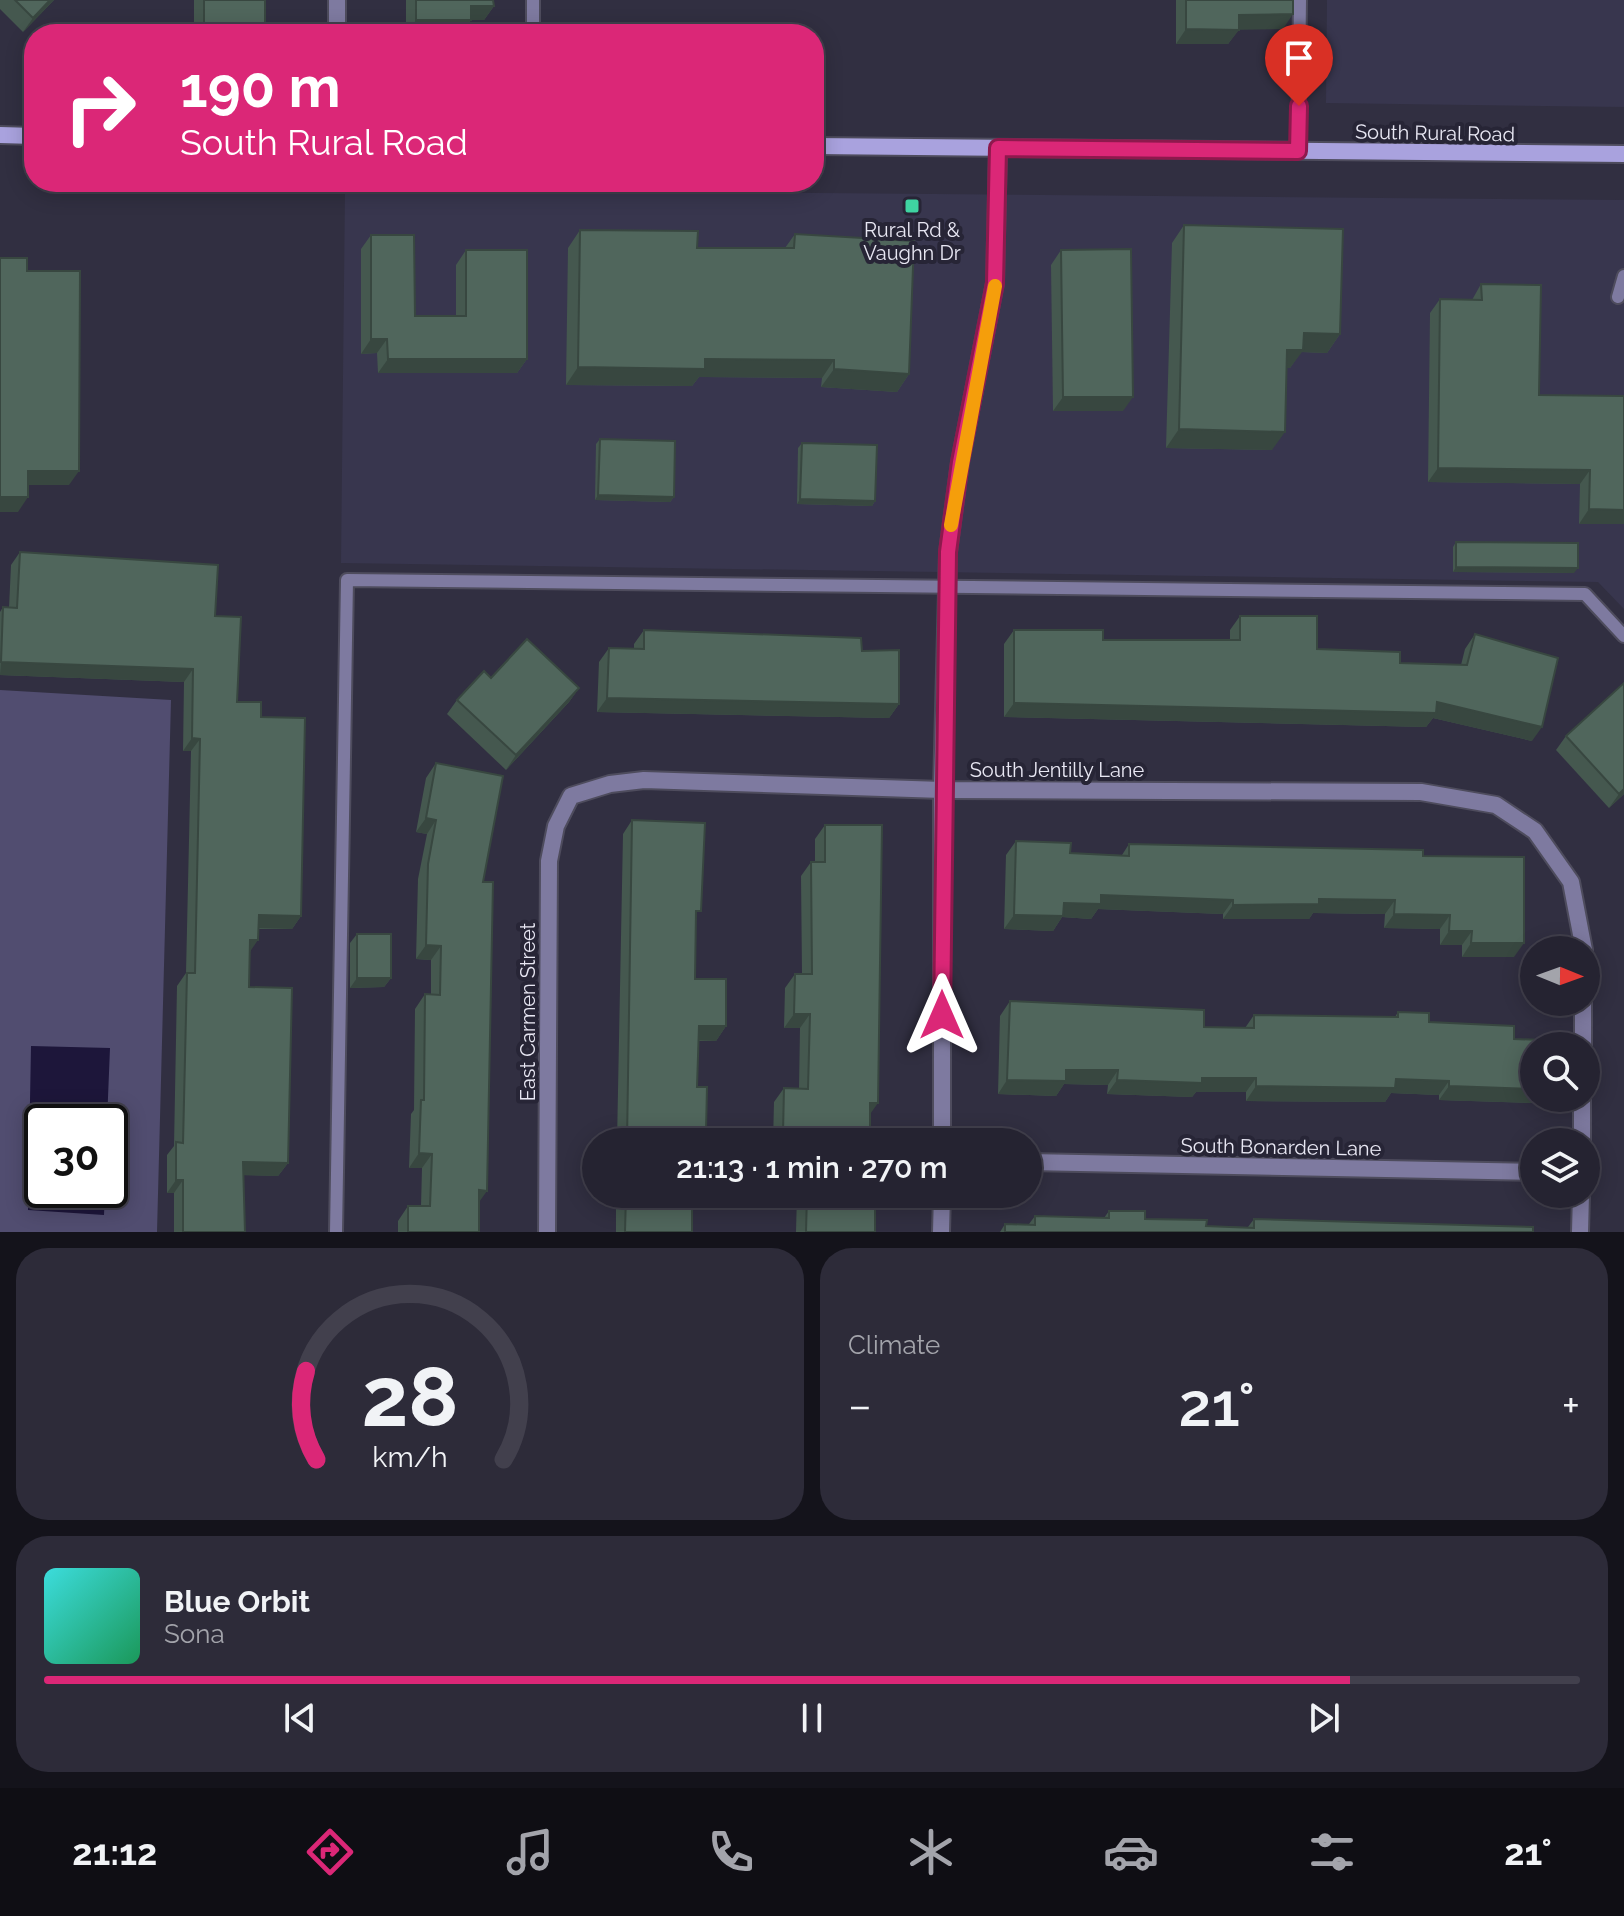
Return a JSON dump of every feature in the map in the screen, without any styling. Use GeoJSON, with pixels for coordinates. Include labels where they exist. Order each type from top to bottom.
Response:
{"type":"FeatureCollection","features":[{"type":"Feature","properties":{"kind":"main road"},"geometry":{"type":"LineString","coordinates":[[0,135],[24,136]]}},
{"type":"Feature","properties":{"kind":"main road","name":"South Rural Road"},"geometry":{"type":"LineString","coordinates":[[824,146],[1624,154]]}},
{"type":"Feature","properties":{"kind":"street"},"geometry":{"type":"LineString","coordinates":[[337,0],[337,24]]}},
{"type":"Feature","properties":{"kind":"street"},"geometry":{"type":"LineString","coordinates":[[942,1128],[942,790],[947,588],[960,462],[995,283],[998,148]]}},
{"type":"Feature","properties":{"kind":"street","name":"South Jentilly Lane"},"geometry":{"type":"LineString","coordinates":[[571,796],[610,784],[644,780],[942,790],[1421,792],[1496,805],[1535,831],[1571,882],[1581,936]]}},
{"type":"Feature","properties":{"kind":"street","name":"East Carmen Street"},"geometry":{"type":"LineString","coordinates":[[547,1232],[549,861],[556,826],[571,796]]}},
{"type":"Feature","properties":{"kind":"street","name":"South Bonarden Lane"},"geometry":{"type":"LineString","coordinates":[[1042,1162],[1520,1172]]}},
{"type":"Feature","properties":{"kind":"street"},"geometry":{"type":"LineString","coordinates":[[941,1232],[942,1208]]}},
{"type":"Feature","properties":{"kind":"street"},"geometry":{"type":"LineString","coordinates":[[1580,1232],[1581,1208]]}},
{"type":"Feature","properties":{"kind":"lane"},"geometry":{"type":"LineString","coordinates":[[533,0],[533,24]]}},
{"type":"Feature","properties":{"kind":"lane"},"geometry":{"type":"LineString","coordinates":[[1298,151],[1300,0]]}},
{"type":"Feature","properties":{"kind":"lane"},"geometry":{"type":"LineString","coordinates":[[1618,297],[1624,276]]}},
{"type":"Feature","properties":{"kind":"lane"},"geometry":{"type":"LineString","coordinates":[[336,1232],[347,580],[1585,594],[1624,636]]}},
{"type":"Feature","properties":{"kind":"shaded area"},"geometry":{"type":"Polygon","coordinates":[[[1327,0],[1624,0],[1624,107],[1326,103],[1327,0]]]}},
{"type":"Feature","properties":{"kind":"shaded area"},"geometry":{"type":"Polygon","coordinates":[[[345,192],[1624,200],[1624,609],[1598,582],[341,563],[345,192]]]}},
{"type":"Feature","properties":{"kind":"shaded area"},"geometry":{"type":"Polygon","coordinates":[[[0,690],[171,700],[157,1232],[0,1232],[0,690]]]}},
{"type":"Feature","properties":{"kind":"shaded area"},"geometry":{"type":"Polygon","coordinates":[[[31,1046],[110,1048],[108,1104],[30,1104],[31,1046]]]}},
{"type":"Feature","properties":{"kind":"shaded area"},"geometry":{"type":"Polygon","coordinates":[[[28,1208],[104,1208],[104,1215],[28,1208]]]}},
{"type":"Feature","properties":{"kind":"building"},"geometry":{"type":"Polygon","coordinates":[[[15,0],[50,0],[33,18],[15,0]]]}},
{"type":"Feature","properties":{"kind":"building"},"geometry":{"type":"Polygon","coordinates":[[[204,0],[265,0],[265,23],[204,23],[204,0]]]}},
{"type":"Feature","properties":{"kind":"building"},"geometry":{"type":"Polygon","coordinates":[[[416,0],[493,0],[494,6],[471,6],[471,20],[416,20],[416,0]]]}},
{"type":"Feature","properties":{"kind":"building"},"geometry":{"type":"Polygon","coordinates":[[[1186,0],[1293,0],[1293,14],[1239,15],[1239,30],[1186,29],[1186,0]]]}},
{"type":"Feature","properties":{"kind":"building"},"geometry":{"type":"Polygon","coordinates":[[[1184,225],[1343,229],[1340,334],[1304,333],[1303,350],[1287,350],[1285,432],[1179,429],[1184,225]]]}},
{"type":"Feature","properties":{"kind":"building"},"geometry":{"type":"Polygon","coordinates":[[[580,230],[698,231],[697,248],[794,248],[795,234],[914,241],[909,374],[834,369],[834,360],[705,359],[705,369],[578,367],[580,230]]]}},
{"type":"Feature","properties":{"kind":"building"},"geometry":{"type":"Polygon","coordinates":[[[371,235],[414,235],[415,316],[466,316],[466,250],[527,250],[527,359],[388,359],[387,339],[371,339],[371,235]]]}},
{"type":"Feature","properties":{"kind":"building"},"geometry":{"type":"Polygon","coordinates":[[[1131,249],[1133,397],[1063,397],[1061,250],[1131,249]]]}},
{"type":"Feature","properties":{"kind":"building"},"geometry":{"type":"Polygon","coordinates":[[[0,258],[27,258],[27,271],[80,271],[79,471],[28,471],[28,497],[0,497],[0,258]]]}},
{"type":"Feature","properties":{"kind":"building"},"geometry":{"type":"Polygon","coordinates":[[[1481,284],[1541,285],[1539,395],[1624,396],[1624,510],[1589,509],[1590,470],[1438,468],[1440,299],[1482,300],[1481,284]]]}},
{"type":"Feature","properties":{"kind":"building"},"geometry":{"type":"Polygon","coordinates":[[[600,439],[675,441],[674,497],[598,495],[600,439]]]}},
{"type":"Feature","properties":{"kind":"building"},"geometry":{"type":"Polygon","coordinates":[[[802,443],[877,445],[875,501],[800,499],[802,443]]]}},
{"type":"Feature","properties":{"kind":"building"},"geometry":{"type":"Polygon","coordinates":[[[1456,542],[1578,543],[1578,568],[1456,567],[1456,542]]]}},
{"type":"Feature","properties":{"kind":"building"},"geometry":{"type":"Polygon","coordinates":[[[20,552],[218,565],[215,616],[241,617],[237,702],[261,702],[261,717],[305,718],[301,916],[259,915],[258,940],[250,940],[249,987],[292,988],[288,1163],[243,1162],[245,1232],[183,1232],[183,1180],[176,1180],[176,1142],[183,1143],[187,973],[195,973],[200,739],[192,738],[193,669],[1,662],[3,607],[17,608],[20,552]]]}},
{"type":"Feature","properties":{"kind":"building"},"geometry":{"type":"Polygon","coordinates":[[[1240,616],[1317,616],[1317,649],[1400,652],[1400,663],[1467,665],[1475,634],[1558,658],[1542,727],[1437,702],[1436,713],[1014,703],[1014,630],[1103,630],[1103,640],[1240,640],[1240,616]]]}},
{"type":"Feature","properties":{"kind":"building"},"geometry":{"type":"Polygon","coordinates":[[[644,630],[861,638],[862,651],[899,650],[899,704],[607,698],[609,648],[644,649],[644,630]]]}},
{"type":"Feature","properties":{"kind":"building"},"geometry":{"type":"Polygon","coordinates":[[[527,639],[579,688],[516,755],[457,700],[484,671],[491,678],[527,639]]]}},
{"type":"Feature","properties":{"kind":"building"},"geometry":{"type":"Polygon","coordinates":[[[1624,683],[1624,789],[1619,794],[1566,736],[1624,683]]]}},
{"type":"Feature","properties":{"kind":"building"},"geometry":{"type":"Polygon","coordinates":[[[436,763],[503,776],[483,882],[493,882],[487,1191],[479,1190],[479,1232],[408,1232],[408,1206],[430,1206],[432,1154],[419,1153],[421,1100],[424,1100],[425,994],[440,995],[441,946],[426,945],[428,864],[436,820],[426,818],[436,763]]]}},
{"type":"Feature","properties":{"kind":"building"},"geometry":{"type":"Polygon","coordinates":[[[632,820],[705,823],[701,911],[696,911],[695,979],[726,979],[726,1026],[699,1026],[697,1087],[707,1087],[706,1128],[627,1128],[632,820]]]}},
{"type":"Feature","properties":{"kind":"building"},"geometry":{"type":"Polygon","coordinates":[[[825,825],[882,825],[878,1103],[870,1103],[870,1128],[783,1128],[784,1088],[808,1089],[810,1014],[794,1014],[795,974],[812,974],[811,862],[825,862],[825,825]]]}},
{"type":"Feature","properties":{"kind":"building"},"geometry":{"type":"Polygon","coordinates":[[[1016,841],[1071,843],[1070,853],[1129,856],[1129,844],[1423,850],[1423,856],[1524,857],[1524,936],[1520,936],[1520,943],[1471,943],[1472,931],[1449,931],[1450,915],[1394,914],[1395,900],[1319,899],[1319,904],[1233,905],[1233,900],[1101,895],[1101,904],[1064,903],[1063,916],[1014,915],[1016,841]]]}},
{"type":"Feature","properties":{"kind":"building"},"geometry":{"type":"Polygon","coordinates":[[[357,934],[391,934],[391,978],[357,978],[357,934]]]}},
{"type":"Feature","properties":{"kind":"building"},"geometry":{"type":"Polygon","coordinates":[[[1010,1001],[1204,1010],[1204,1027],[1254,1028],[1254,1015],[1398,1017],[1398,1012],[1429,1013],[1429,1022],[1514,1026],[1514,1039],[1520,1039],[1520,1089],[1449,1086],[1449,1081],[1396,1079],[1395,1088],[1256,1086],[1256,1078],[1202,1078],[1202,1083],[1117,1080],[1118,1070],[1066,1070],[1066,1081],[1007,1080],[1010,1001]]]}},
{"type":"Feature","properties":{"kind":"building"},"geometry":{"type":"Polygon","coordinates":[[[626,1208],[692,1208],[692,1232],[625,1232],[626,1208]]]}},
{"type":"Feature","properties":{"kind":"building"},"geometry":{"type":"Polygon","coordinates":[[[807,1208],[875,1208],[875,1232],[806,1232],[807,1208]]]}},
{"type":"Feature","properties":{"kind":"building"},"geometry":{"type":"Polygon","coordinates":[[[1109,1211],[1145,1211],[1145,1219],[1207,1220],[1206,1226],[1254,1228],[1254,1219],[1533,1227],[1533,1232],[1005,1232],[1005,1224],[1035,1225],[1035,1216],[1109,1218],[1109,1211]]]}},
{"type":"Feature","properties":{"kind":"slow traffic"},"geometry":{"type":"LineString","coordinates":[[951,525],[960,462],[995,286]]}},
{"type":"Feature","properties":{"kind":"place","name":"Rural Rd & Vaughn Dr"},"geometry":{"type":"Point","coordinates":[912,206]}},
{"type":"Feature","properties":{"kind":"route"},"geometry":{"type":"LineString","coordinates":[[942,1015],[942,790],[948,552],[960,462],[995,283],[998,148],[1298,151],[1299,106]]}}]}
